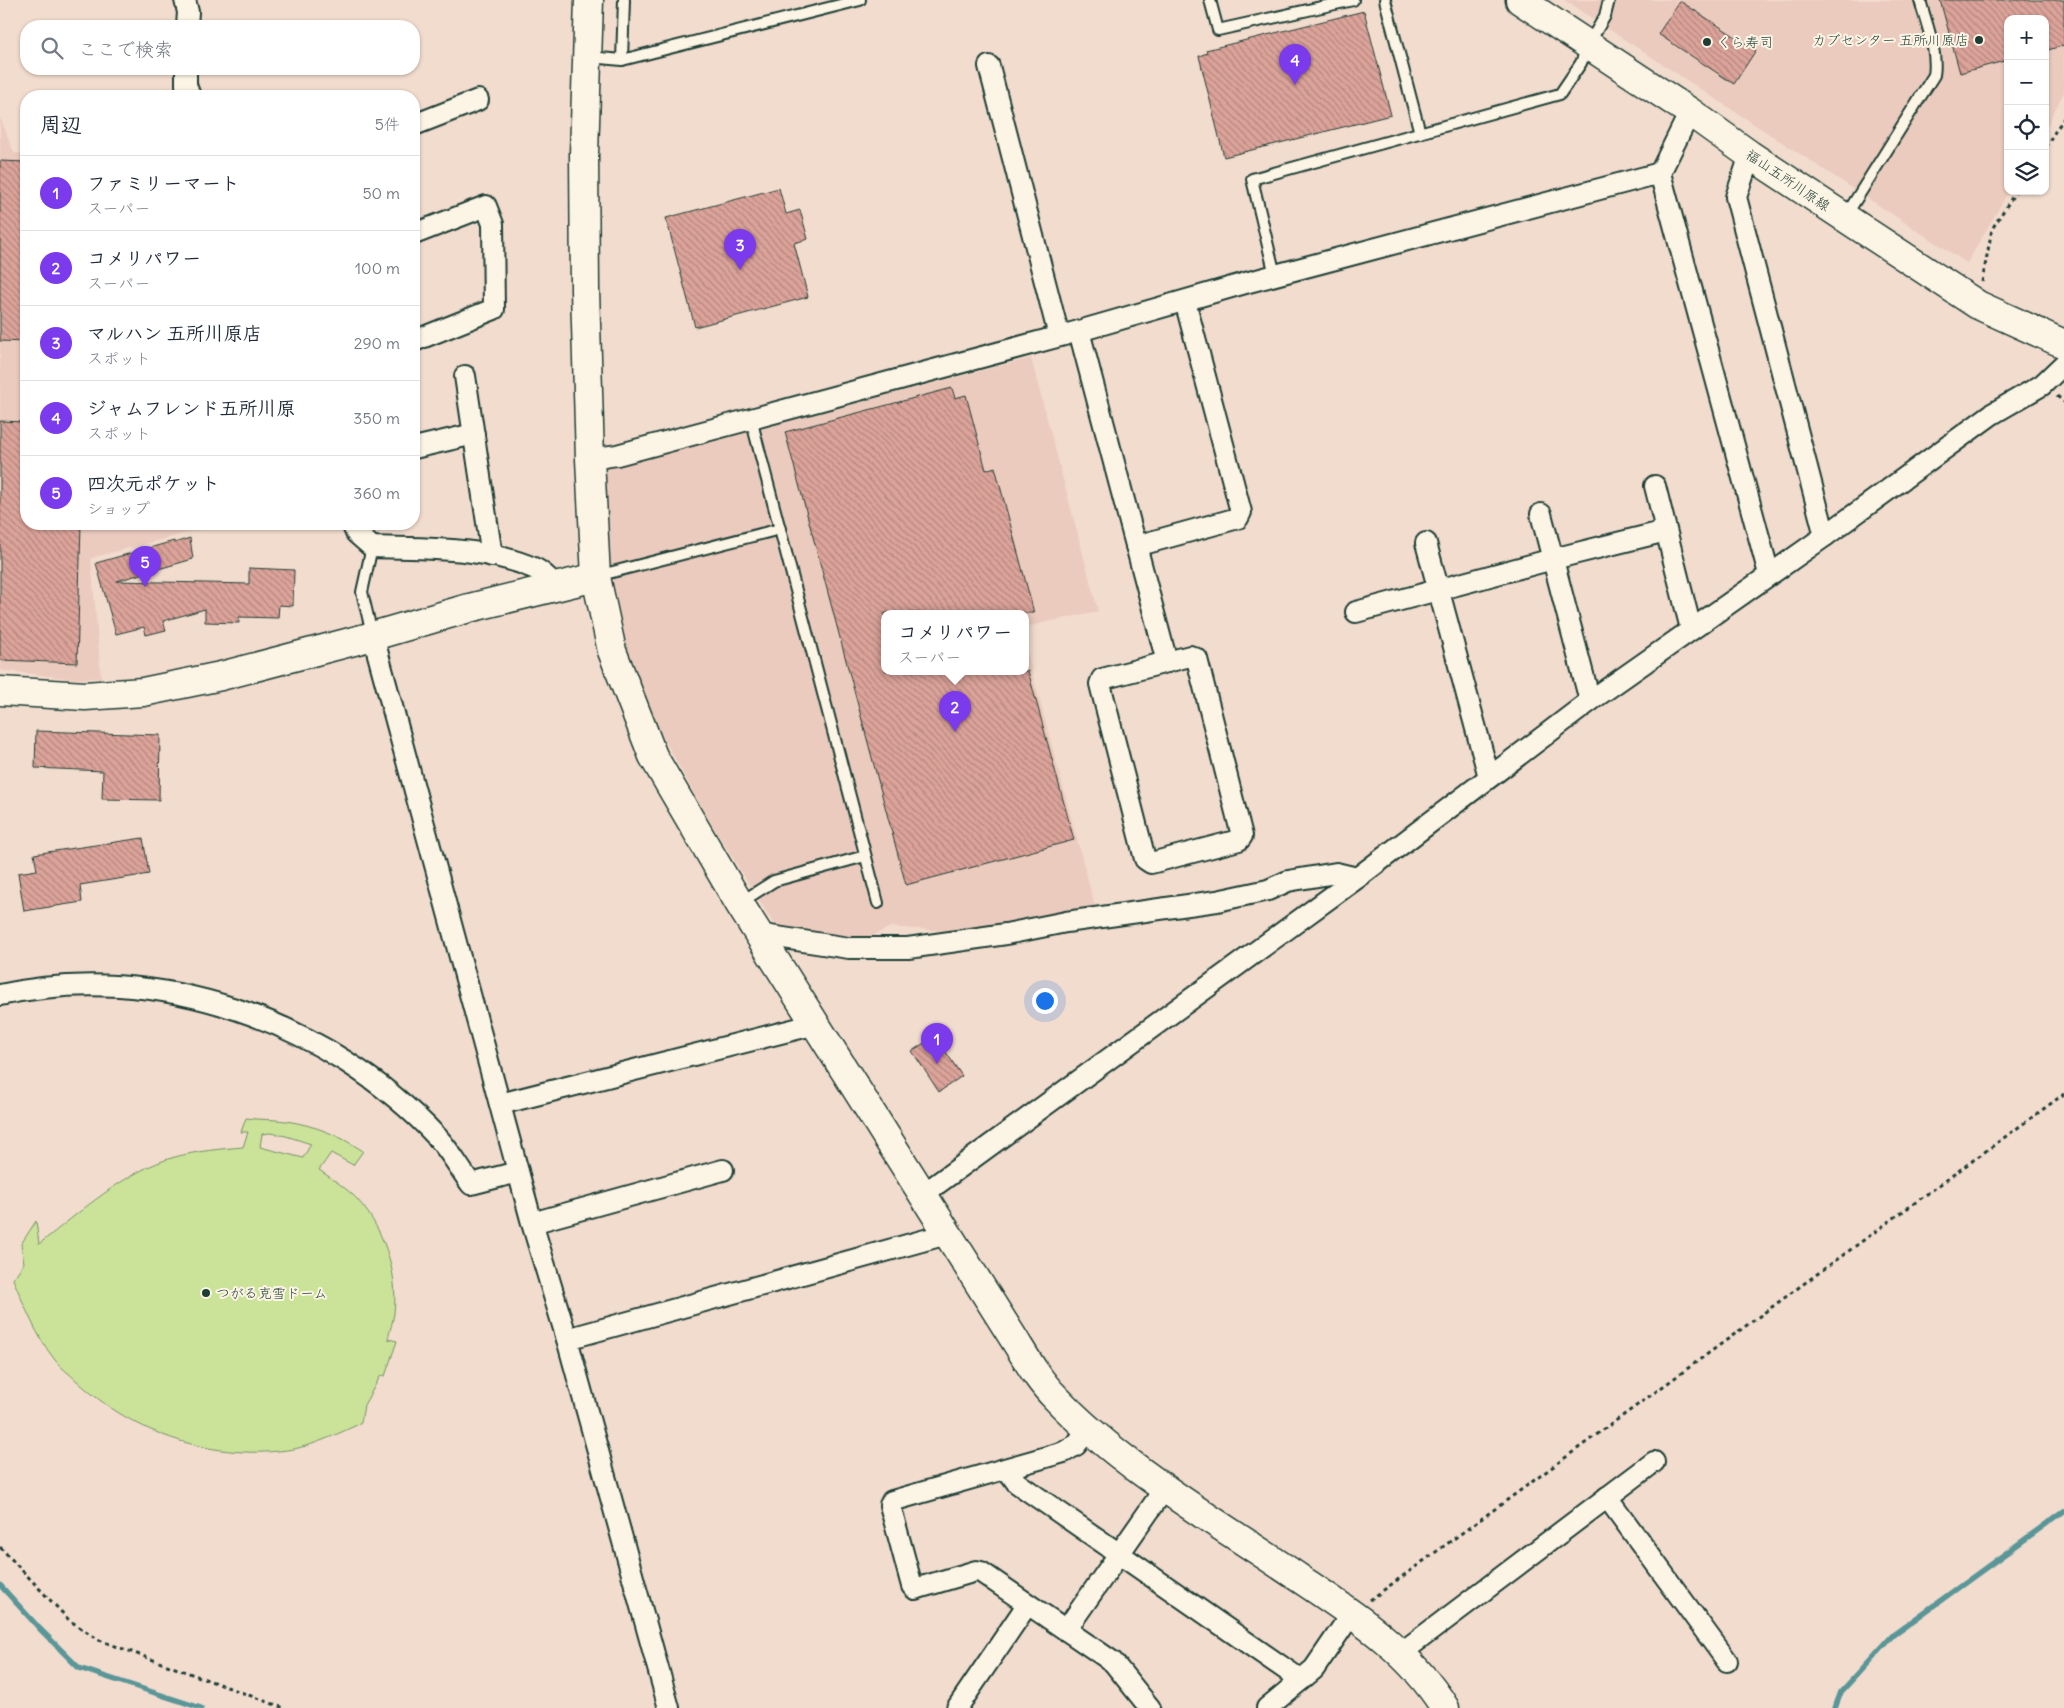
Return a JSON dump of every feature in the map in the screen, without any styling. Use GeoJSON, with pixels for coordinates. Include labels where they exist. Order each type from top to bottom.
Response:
{"type":"FeatureCollection","features":[{"type":"Feature","properties":{"kind":"street"},"geometry":{"type":"LineString","coordinates":[[185,0],[188,12],[187,20]]}},
{"type":"Feature","properties":{"kind":"street"},"geometry":{"type":"LineString","coordinates":[[589,0],[584,154],[585,280],[590,460],[596,577],[612,651],[653,756],[757,934],[816,1024],[1036,1374],[1055,1397],[1088,1429],[1165,1488],[1380,1634],[1421,1674],[1445,1708]]}},
{"type":"Feature","properties":{"kind":"street","name":"福山五所川原線"},"geometry":{"type":"LineString","coordinates":[[1520,0],[1690,112],[1844,218],[1978,305],[2064,344]]}},
{"type":"Feature","properties":{"kind":"street"},"geometry":{"type":"LineString","coordinates":[[990,66],[1059,336]]}},
{"type":"Feature","properties":{"kind":"street"},"geometry":{"type":"LineString","coordinates":[[186,75],[188,90]]}},
{"type":"Feature","properties":{"kind":"street"},"geometry":{"type":"LineString","coordinates":[[420,123],[478,100]]}},
{"type":"Feature","properties":{"kind":"street"},"geometry":{"type":"LineString","coordinates":[[1690,112],[1660,173],[1769,574]]}},
{"type":"Feature","properties":{"kind":"street"},"geometry":{"type":"LineString","coordinates":[[1750,155],[1736,197],[1825,536]]}},
{"type":"Feature","properties":{"kind":"street"},"geometry":{"type":"LineString","coordinates":[[590,460],[616,455],[751,419],[1185,302],[1275,275],[1660,173]]}},
{"type":"Feature","properties":{"kind":"street"},"geometry":{"type":"LineString","coordinates":[[420,232],[486,206],[492,224],[494,309],[420,339]]}},
{"type":"Feature","properties":{"kind":"street"},"geometry":{"type":"LineString","coordinates":[[1136,546],[1238,518],[1241,512],[1185,302]]}},
{"type":"Feature","properties":{"kind":"street"},"geometry":{"type":"LineString","coordinates":[[1079,331],[1167,662]]}},
{"type":"Feature","properties":{"kind":"street"},"geometry":{"type":"LineString","coordinates":[[922,1195],[1357,878],[1590,702],[1825,536],[1992,414],[2042,384],[2064,364]]}},
{"type":"Feature","properties":{"kind":"street"},"geometry":{"type":"LineString","coordinates":[[465,376],[492,556]]}},
{"type":"Feature","properties":{"kind":"street"},"geometry":{"type":"LineString","coordinates":[[420,447],[474,434]]}},
{"type":"Feature","properties":{"kind":"street"},"geometry":{"type":"LineString","coordinates":[[1655,486],[1691,629]]}},
{"type":"Feature","properties":{"kind":"street"},"geometry":{"type":"LineString","coordinates":[[1541,514],[1590,702]]}},
{"type":"Feature","properties":{"kind":"street"},"geometry":{"type":"LineString","coordinates":[[355,530],[372,547],[460,550],[492,556],[538,570],[557,587]]}},
{"type":"Feature","properties":{"kind":"street"},"geometry":{"type":"LineString","coordinates":[[1356,612],[1552,559],[1666,531]]}},
{"type":"Feature","properties":{"kind":"street"},"geometry":{"type":"LineString","coordinates":[[1426,543],[1489,777]]}},
{"type":"Feature","properties":{"kind":"street"},"geometry":{"type":"LineString","coordinates":[[0,691],[85,696],[143,692],[220,676],[373,636],[468,608],[596,577]]}},
{"type":"Feature","properties":{"kind":"street"},"geometry":{"type":"LineString","coordinates":[[373,636],[532,1223],[567,1339],[669,1708]]}},
{"type":"Feature","properties":{"kind":"street"},"geometry":{"type":"LineString","coordinates":[[1190,656],[1196,659],[1242,836],[1239,840],[1151,863],[1145,860],[1100,684],[1102,679],[1167,662],[1190,656]]}},
{"type":"Feature","properties":{"kind":"street"},"geometry":{"type":"LineString","coordinates":[[757,934],[849,948],[908,948],[1006,934],[1066,922],[1217,901],[1268,890],[1288,881],[1298,879],[1336,874],[1357,878]]}},
{"type":"Feature","properties":{"kind":"street"},"geometry":{"type":"LineString","coordinates":[[0,995],[25,989],[84,986],[142,988],[207,999],[262,1018],[317,1044],[361,1072],[402,1103],[439,1139],[471,1184],[518,1172]]}},
{"type":"Feature","properties":{"kind":"street"},"geometry":{"type":"LineString","coordinates":[[500,1104],[816,1024]]}},
{"type":"Feature","properties":{"kind":"street"},"geometry":{"type":"LineString","coordinates":[[532,1223],[723,1170]]}},
{"type":"Feature","properties":{"kind":"street"},"geometry":{"type":"LineString","coordinates":[[567,1339],[947,1234]]}},
{"type":"Feature","properties":{"kind":"street"},"geometry":{"type":"LineString","coordinates":[[1088,1429],[1076,1445],[1064,1452],[892,1501],[890,1505],[912,1586],[916,1589],[976,1570],[981,1572],[1113,1662],[1150,1708]]}},
{"type":"Feature","properties":{"kind":"street"},"geometry":{"type":"LineString","coordinates":[[1401,1653],[1654,1462]]}},
{"type":"Feature","properties":{"kind":"street"},"geometry":{"type":"LineString","coordinates":[[1007,1469],[1018,1483],[1301,1680]]}},
{"type":"Feature","properties":{"kind":"street"},"geometry":{"type":"LineString","coordinates":[[1066,1630],[1165,1488]]}},
{"type":"Feature","properties":{"kind":"street"},"geometry":{"type":"LineString","coordinates":[[1607,1497],[1726,1661]]}},
{"type":"Feature","properties":{"kind":"street"},"geometry":{"type":"LineString","coordinates":[[957,1708],[1027,1605]]}},
{"type":"Feature","properties":{"kind":"street"},"geometry":{"type":"LineString","coordinates":[[1267,1708],[1314,1670],[1352,1614]]}},
{"type":"Feature","properties":{"kind":"lane"},"geometry":{"type":"LineString","coordinates":[[622,60],[624,0]]}},
{"type":"Feature","properties":{"kind":"lane"},"geometry":{"type":"LineString","coordinates":[[588,57],[622,60],[860,0]]}},
{"type":"Feature","properties":{"kind":"lane"},"geometry":{"type":"LineString","coordinates":[[1210,0],[1218,30],[1353,0]]}},
{"type":"Feature","properties":{"kind":"lane"},"geometry":{"type":"LineString","coordinates":[[1384,0],[1420,132]]}},
{"type":"Feature","properties":{"kind":"lane"},"geometry":{"type":"LineString","coordinates":[[1275,275],[1252,179],[1560,94],[1581,63],[1605,16],[1610,0]]}},
{"type":"Feature","properties":{"kind":"lane"},"geometry":{"type":"LineString","coordinates":[[1844,218],[1934,75],[1936,65],[1920,0]]}},
{"type":"Feature","properties":{"kind":"lane"},"geometry":{"type":"LineString","coordinates":[[751,419],[878,903]]}},
{"type":"Feature","properties":{"kind":"lane"},"geometry":{"type":"LineString","coordinates":[[596,577],[780,529]]}},
{"type":"Feature","properties":{"kind":"lane"},"geometry":{"type":"LineString","coordinates":[[372,547],[362,592],[373,636]]}},
{"type":"Feature","properties":{"kind":"lane"},"geometry":{"type":"LineString","coordinates":[[739,903],[774,881],[866,856]]}},
{"type":"Feature","properties":{"kind":"path"},"geometry":{"type":"LineString","coordinates":[[2049,141],[2064,118]]}},
{"type":"Feature","properties":{"kind":"path"},"geometry":{"type":"LineString","coordinates":[[1978,305],[1992,229],[2013,195]]}},
{"type":"Feature","properties":{"kind":"path"},"geometry":{"type":"LineString","coordinates":[[1352,1614],[2064,1094]]}},
{"type":"Feature","properties":{"kind":"path"},"geometry":{"type":"LineString","coordinates":[[0,1547],[70,1620],[99,1640],[284,1708]]}},
{"type":"Feature","properties":{"kind":"shaded area"},"geometry":{"type":"Polygon","coordinates":[[[1564,0],[2064,0],[2064,92],[2049,122],[2049,15],[2004,15],[2004,195],[2007,195],[1967,263],[1564,0]]]}},
{"type":"Feature","properties":{"kind":"shaded area"},"geometry":{"type":"Polygon","coordinates":[[[0,117],[14,153],[20,154],[20,530],[198,530],[91,558],[101,678],[74,679],[0,670],[0,117]]]}},
{"type":"Feature","properties":{"kind":"shaded area"},"geometry":{"type":"Polygon","coordinates":[[[1031,358],[1098,611],[1029,626],[1029,610],[881,610],[881,675],[1029,675],[1029,660],[1095,907],[974,933],[890,927],[863,941],[843,936],[813,936],[777,929],[707,817],[648,708],[633,672],[620,633],[614,595],[608,543],[606,468],[1031,358]]]}},
{"type":"Feature","properties":{"kind":"green space","name":"つがる克雪ドーム"},"geometry":{"type":"Polygon","coordinates":[[[246,1118],[286,1121],[326,1132],[345,1140],[363,1151],[353,1165],[331,1153],[319,1170],[353,1195],[372,1219],[386,1249],[394,1281],[394,1313],[388,1339],[397,1341],[385,1376],[381,1375],[364,1405],[361,1423],[320,1441],[294,1449],[264,1452],[206,1447],[150,1430],[124,1416],[100,1400],[55,1360],[37,1331],[13,1279],[24,1263],[21,1244],[36,1221],[39,1244],[87,1206],[139,1172],[157,1163],[183,1155],[209,1150],[243,1147],[248,1132],[241,1132],[246,1118]],[[270,1133],[262,1134],[260,1147],[303,1158],[311,1144],[270,1133]]]}},
{"type":"Feature","properties":{"kind":"building","name":"カブセンター 五所川原店"},"geometry":{"type":"Polygon","coordinates":[[[1940,0],[2064,0],[2064,45],[2049,50],[2049,15],[2004,15],[2004,61],[1960,73],[1940,0]]]}},
{"type":"Feature","properties":{"kind":"building","name":"くら寿司"},"geometry":{"type":"Polygon","coordinates":[[[1680,1],[1756,50],[1734,84],[1658,34],[1680,1]]]}},
{"type":"Feature","properties":{"kind":"building"},"geometry":{"type":"Polygon","coordinates":[[[1364,11],[1391,115],[1224,157],[1199,56],[1207,53],[1206,50],[1364,11]]]}},
{"type":"Feature","properties":{"kind":"building"},"geometry":{"type":"Polygon","coordinates":[[[0,161],[20,162],[20,342],[0,341],[0,161]]]}},
{"type":"Feature","properties":{"kind":"building"},"geometry":{"type":"Polygon","coordinates":[[[779,188],[786,214],[800,210],[808,239],[794,243],[808,297],[695,327],[666,218],[779,188]]]}},
{"type":"Feature","properties":{"kind":"building"},"geometry":{"type":"Polygon","coordinates":[[[952,388],[955,398],[966,395],[986,470],[995,467],[1034,613],[1029,613],[1029,610],[881,610],[881,675],[1029,675],[1074,840],[906,885],[785,432],[952,388]]]}},
{"type":"Feature","properties":{"kind":"building"},"geometry":{"type":"Polygon","coordinates":[[[0,421],[20,422],[20,530],[81,530],[77,663],[0,660],[0,421]]]}},
{"type":"Feature","properties":{"kind":"building"},"geometry":{"type":"Polygon","coordinates":[[[190,538],[193,559],[117,581],[249,584],[249,568],[294,570],[293,606],[279,605],[278,618],[239,617],[239,623],[205,622],[205,609],[163,621],[166,630],[146,635],[144,627],[116,634],[96,563],[190,538]]]}},
{"type":"Feature","properties":{"kind":"building"},"geometry":{"type":"Polygon","coordinates":[[[36,731],[160,735],[159,800],[102,799],[103,771],[35,768],[36,731]]]}},
{"type":"Feature","properties":{"kind":"building"},"geometry":{"type":"Polygon","coordinates":[[[143,838],[149,874],[80,885],[82,902],[24,911],[18,873],[37,870],[34,854],[143,838]]]}},
{"type":"Feature","properties":{"kind":"building"},"geometry":{"type":"Polygon","coordinates":[[[935,1036],[962,1076],[939,1092],[912,1051],[935,1036]]]}},
{"type":"Feature","properties":{"kind":"waterway"},"geometry":{"type":"LineString","coordinates":[[1835,1708],[1841,1692],[1893,1635],[2064,1511]]}},
{"type":"Feature","properties":{"kind":"waterway"},"geometry":{"type":"LineString","coordinates":[[0,1585],[79,1668],[201,1708]]}},
{"type":"Feature","properties":{"kind":"place","name":"カブセンター 五所川原店"},"geometry":{"type":"Point","coordinates":[1979,40]}},
{"type":"Feature","properties":{"kind":"place","name":"くら寿司"},"geometry":{"type":"Point","coordinates":[1707,42]}},
{"type":"Feature","properties":{"kind":"place","name":"ジャムフレンド五所川原"},"geometry":{"type":"Point","coordinates":[1295,85]}},
{"type":"Feature","properties":{"kind":"place","name":"マルハン 五所川原店"},"geometry":{"type":"Point","coordinates":[740,270]}},
{"type":"Feature","properties":{"kind":"place","name":"四次元ポケット"},"geometry":{"type":"Point","coordinates":[145,587]}},
{"type":"Feature","properties":{"kind":"place","name":"コメリパワー"},"geometry":{"type":"Point","coordinates":[955,732]}},
{"type":"Feature","properties":{"kind":"place","name":"ファミリーマート"},"geometry":{"type":"Point","coordinates":[937,1064]}},
{"type":"Feature","properties":{"kind":"place","name":"つがる克雪ドーム"},"geometry":{"type":"Point","coordinates":[206,1293]}}]}
